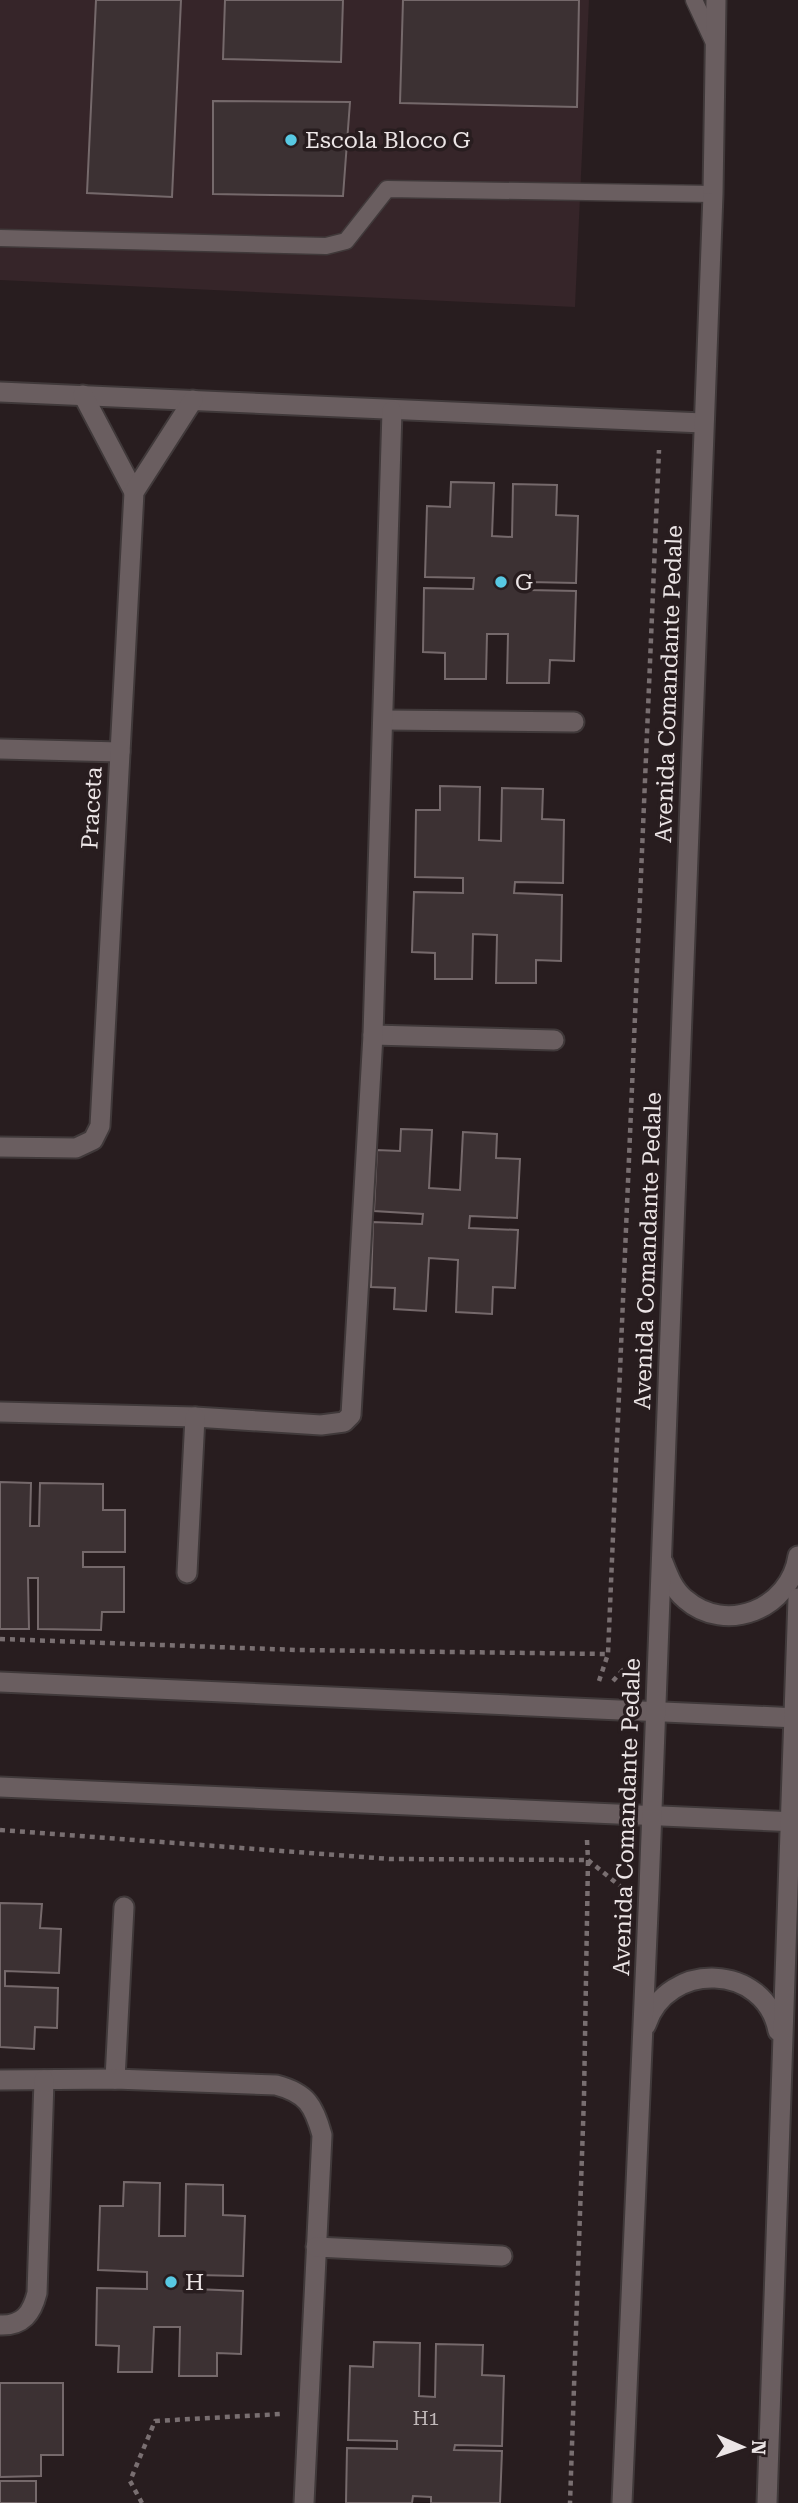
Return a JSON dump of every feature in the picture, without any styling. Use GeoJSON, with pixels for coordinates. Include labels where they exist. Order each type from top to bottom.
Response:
{"type":"FeatureCollection","features":[{"type":"Feature","properties":{"kind":"street","name":"Avenida Comandante Pedale"},"geometry":{"type":"LineString","coordinates":[[622,2503],[649,1889],[713,194],[716,0]]}},
{"type":"Feature","properties":{"kind":"street"},"geometry":{"type":"LineString","coordinates":[[0,392],[703,424]]}},
{"type":"Feature","properties":{"kind":"street"},"geometry":{"type":"LineString","coordinates":[[83,395],[134,492]]}},
{"type":"Feature","properties":{"kind":"street","name":"Praceta"},"geometry":{"type":"LineString","coordinates":[[0,1147],[76,1148],[93,1140],[100,1126],[134,492],[193,400]]}},
{"type":"Feature","properties":{"kind":"street"},"geometry":{"type":"LineString","coordinates":[[0,1412],[195,1417],[321,1425],[344,1422],[351,1415],[373,1035],[392,411]]}},
{"type":"Feature","properties":{"kind":"street"},"geometry":{"type":"LineString","coordinates":[[384,720],[574,723]]}},
{"type":"Feature","properties":{"kind":"street"},"geometry":{"type":"LineString","coordinates":[[0,749],[120,752]]}},
{"type":"Feature","properties":{"kind":"street"},"geometry":{"type":"LineString","coordinates":[[373,1035],[554,1040]]}},
{"type":"Feature","properties":{"kind":"street"},"geometry":{"type":"LineString","coordinates":[[187,1573],[195,1417]]}},
{"type":"Feature","properties":{"kind":"street"},"geometry":{"type":"LineString","coordinates":[[661,1536],[662,1559],[670,1581],[684,1599],[704,1611],[726,1617],[749,1614],[769,1604],[786,1589],[796,1568],[798,1556]]}},
{"type":"Feature","properties":{"kind":"street"},"geometry":{"type":"LineString","coordinates":[[767,2503],[781,2046],[794,1822],[798,1598]]}},
{"type":"Feature","properties":{"kind":"street"},"geometry":{"type":"LineString","coordinates":[[0,1682],[796,1717]]}},
{"type":"Feature","properties":{"kind":"street"},"geometry":{"type":"LineString","coordinates":[[0,1787],[794,1822]]}},
{"type":"Feature","properties":{"kind":"street"},"geometry":{"type":"LineString","coordinates":[[115,2079],[124,1907]]}},
{"type":"Feature","properties":{"kind":"street"},"geometry":{"type":"LineString","coordinates":[[643,2037],[650,2015],[664,1996],[682,1983],[705,1977],[728,1979],[748,1988],[765,2003],[777,2023],[781,2046]]}},
{"type":"Feature","properties":{"kind":"street"},"geometry":{"type":"LineString","coordinates":[[0,2080],[115,2079],[276,2085],[294,2090],[309,2102],[322,2135],[304,2503]]}},
{"type":"Feature","properties":{"kind":"street"},"geometry":{"type":"LineString","coordinates":[[0,2325],[21,2322],[33,2310],[37,2293],[44,2080]]}},
{"type":"Feature","properties":{"kind":"street"},"geometry":{"type":"LineString","coordinates":[[316,2247],[502,2256]]}},
{"type":"Feature","properties":{"kind":"lane"},"geometry":{"type":"LineString","coordinates":[[694,0],[715,46]]}},
{"type":"Feature","properties":{"kind":"lane"},"geometry":{"type":"LineString","coordinates":[[0,238],[326,246],[346,241],[387,189],[713,194]]}},
{"type":"Feature","properties":{"kind":"path"},"geometry":{"type":"LineString","coordinates":[[590,1708],[608,1654],[661,422]]}},
{"type":"Feature","properties":{"kind":"path"},"geometry":{"type":"LineString","coordinates":[[0,1639],[297,1650],[608,1654]]}},
{"type":"Feature","properties":{"kind":"path"},"geometry":{"type":"LineString","coordinates":[[570,2503],[584,2097],[588,1860],[586,1813]]}},
{"type":"Feature","properties":{"kind":"path"},"geometry":{"type":"LineString","coordinates":[[0,1830],[390,1859],[588,1860],[621,1886],[649,1889]]}},
{"type":"Feature","properties":{"kind":"path"},"geometry":{"type":"LineString","coordinates":[[142,2503],[130,2481],[155,2421],[308,2412]]}},
{"type":"Feature","properties":{"kind":"shaded area","name":"Escola Bloco G"},"geometry":{"type":"Polygon","coordinates":[[[0,0],[589,0],[575,307],[0,280],[0,0]]]}},
{"type":"Feature","properties":{"kind":"building"},"geometry":{"type":"Polygon","coordinates":[[[96,0],[181,0],[172,197],[87,193],[96,0]]]}},
{"type":"Feature","properties":{"kind":"building"},"geometry":{"type":"Polygon","coordinates":[[[225,0],[343,0],[341,62],[223,59],[225,0]]]}},
{"type":"Feature","properties":{"kind":"building"},"geometry":{"type":"Polygon","coordinates":[[[403,0],[579,0],[577,107],[400,103],[403,0]]]}},
{"type":"Feature","properties":{"kind":"building"},"geometry":{"type":"Polygon","coordinates":[[[213,101],[350,102],[343,196],[213,194],[213,101]]]}},
{"type":"Feature","properties":{"kind":"building","name":"G"},"geometry":{"type":"Polygon","coordinates":[[[451,482],[494,483],[492,536],[512,537],[513,484],[557,485],[556,515],[578,516],[576,583],[529,582],[529,590],[576,591],[574,661],[550,660],[549,683],[507,683],[508,634],[487,634],[486,679],[445,679],[445,653],[423,652],[424,588],[473,589],[474,578],[425,577],[427,506],[450,507],[451,482]]]}},
{"type":"Feature","properties":{"kind":"building"},"geometry":{"type":"Polygon","coordinates":[[[440,786],[480,787],[479,840],[501,841],[502,788],[543,789],[542,819],[564,820],[563,883],[515,882],[514,893],[562,895],[561,961],[536,960],[536,983],[496,983],[497,935],[473,934],[472,979],[435,979],[435,953],[412,952],[414,892],[463,893],[463,878],[415,877],[416,810],[440,810],[440,786]]]}},
{"type":"Feature","properties":{"kind":"building"},"geometry":{"type":"Polygon","coordinates":[[[401,1129],[432,1130],[429,1188],[460,1190],[463,1132],[497,1134],[496,1158],[520,1159],[517,1218],[470,1216],[469,1228],[518,1230],[515,1288],[493,1287],[492,1314],[456,1312],[458,1260],[429,1258],[426,1311],[394,1309],[395,1288],[371,1287],[373,1222],[422,1224],[423,1214],[374,1211],[377,1150],[400,1151],[401,1129]]]}},
{"type":"Feature","properties":{"kind":"building"},"geometry":{"type":"Polygon","coordinates":[[[0,1482],[31,1483],[30,1526],[39,1526],[40,1483],[103,1484],[103,1510],[125,1510],[125,1552],[83,1552],[83,1567],[124,1567],[124,1612],[102,1612],[101,1630],[38,1629],[38,1578],[28,1578],[29,1629],[0,1629],[0,1482]]]}},
{"type":"Feature","properties":{"kind":"building"},"geometry":{"type":"Polygon","coordinates":[[[0,1903],[42,1904],[40,1928],[61,1929],[59,1973],[5,1971],[5,1986],[58,1988],[57,2028],[35,2027],[34,2049],[0,2047],[0,1903]]]}},
{"type":"Feature","properties":{"kind":"building","name":"H"},"geometry":{"type":"Polygon","coordinates":[[[124,2182],[160,2183],[159,2236],[185,2236],[186,2184],[223,2185],[223,2215],[245,2216],[243,2276],[196,2275],[195,2289],[243,2291],[241,2354],[217,2353],[217,2376],[179,2376],[180,2327],[154,2327],[152,2372],[118,2372],[119,2346],[96,2345],[97,2288],[147,2289],[147,2272],[98,2270],[100,2206],[123,2206],[124,2182]]]}},
{"type":"Feature","properties":{"kind":"building"},"geometry":{"type":"Polygon","coordinates":[[[374,2342],[420,2343],[419,2396],[435,2397],[436,2344],[483,2345],[482,2375],[504,2376],[502,2446],[455,2445],[454,2450],[502,2451],[500,2503],[431,2503],[431,2497],[413,2496],[412,2503],[346,2503],[347,2448],[397,2449],[397,2441],[348,2440],[350,2366],[373,2367],[374,2342]]]}},
{"type":"Feature","properties":{"kind":"building"},"geometry":{"type":"Polygon","coordinates":[[[0,2383],[63,2383],[63,2455],[41,2455],[41,2476],[0,2477],[0,2383]]]}},
{"type":"Feature","properties":{"kind":"building"},"geometry":{"type":"Polygon","coordinates":[[[0,2481],[36,2481],[36,2503],[0,2503],[0,2481]]]}},
{"type":"Feature","properties":{"kind":"place","name":"Escola Bloco G"},"geometry":{"type":"Point","coordinates":[291,140]}},
{"type":"Feature","properties":{"kind":"place","name":"G"},"geometry":{"type":"Point","coordinates":[501,582]}},
{"type":"Feature","properties":{"kind":"place","name":"H"},"geometry":{"type":"Point","coordinates":[171,2282]}}]}
